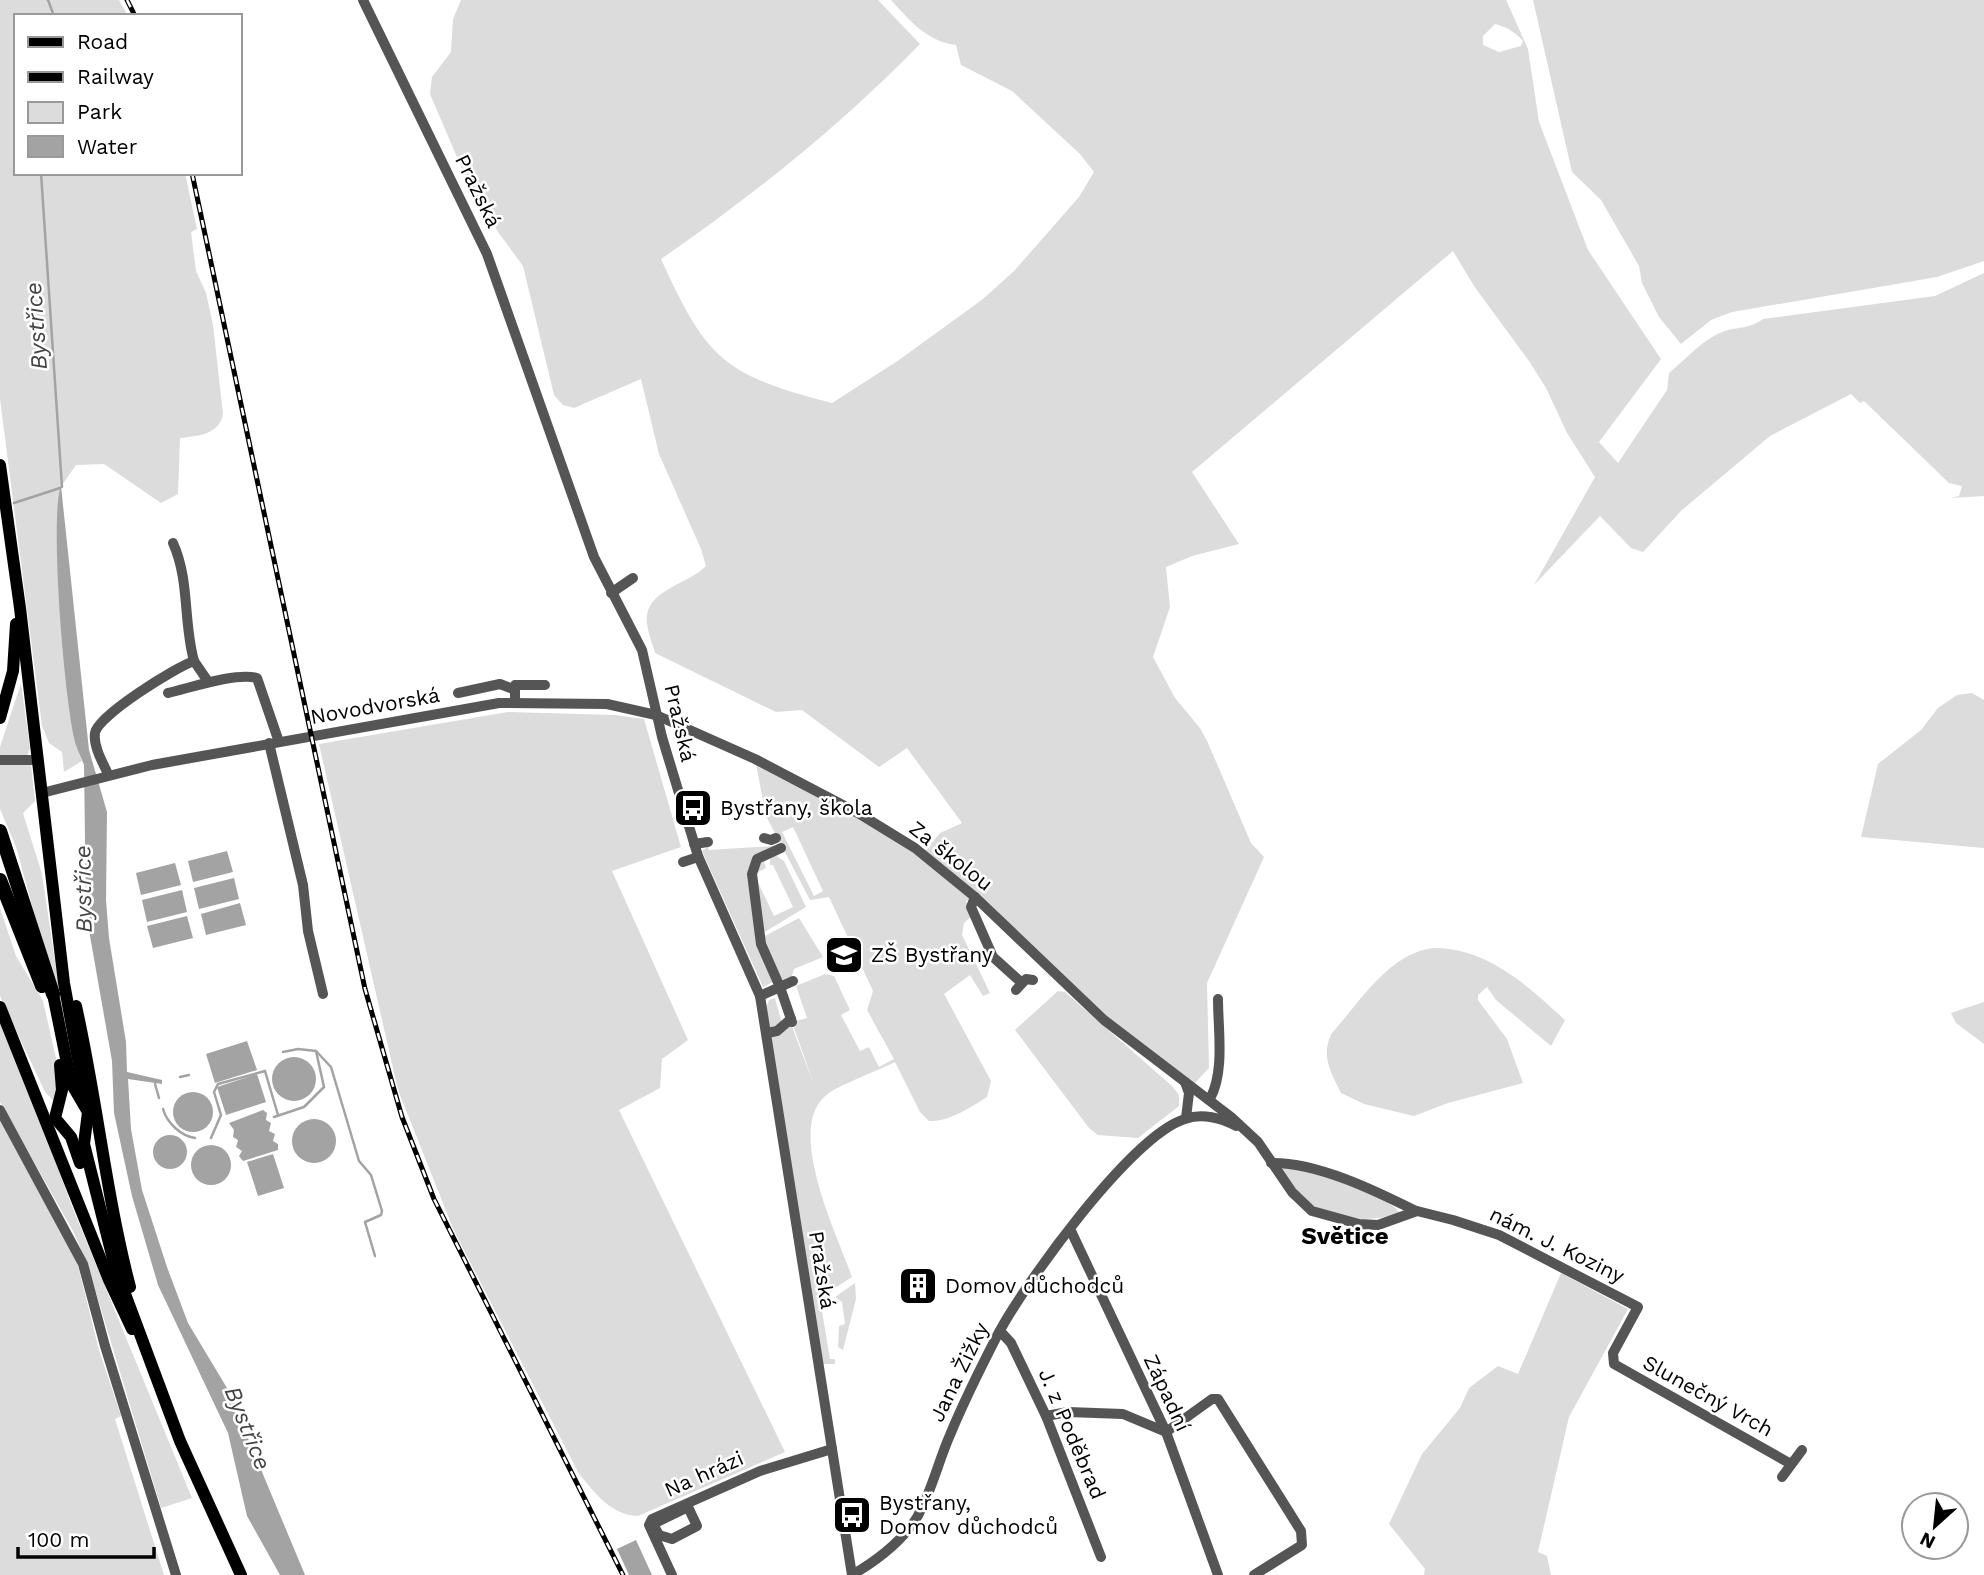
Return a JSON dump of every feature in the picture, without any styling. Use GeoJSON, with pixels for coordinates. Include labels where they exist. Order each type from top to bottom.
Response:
{"type":"FeatureCollection","features":[{"type":"Feature","properties":{"kind":"highway"},"geometry":{"type":"LineString","coordinates":[[0,831],[49,996]]}},
{"type":"Feature","properties":{"kind":"highway"},"geometry":{"type":"LineString","coordinates":[[0,880],[49,996]]}},
{"type":"Feature","properties":{"kind":"main road"},"geometry":{"type":"LineString","coordinates":[[0,465],[62,948],[64,983],[83,1104]]}},
{"type":"Feature","properties":{"kind":"main road"},"geometry":{"type":"LineString","coordinates":[[0,718],[14,662],[14,575]]}},
{"type":"Feature","properties":{"kind":"main road"},"geometry":{"type":"LineString","coordinates":[[62,948],[94,1086],[109,1201],[139,1337]]}},
{"type":"Feature","properties":{"kind":"main road"},"geometry":{"type":"LineString","coordinates":[[49,996],[69,1077],[88,1116],[84,1125],[84,1144],[103,1223],[139,1337]]}},
{"type":"Feature","properties":{"kind":"main road"},"geometry":{"type":"LineString","coordinates":[[49,996],[60,1066],[57,1121],[68,1131],[76,1147],[106,1253],[208,1507],[241,1575]]}},
{"type":"Feature","properties":{"kind":"main road"},"geometry":{"type":"LineString","coordinates":[[0,1007],[44,1095],[58,1105]]}},
{"type":"Feature","properties":{"kind":"main road"},"geometry":{"type":"LineString","coordinates":[[10,1029],[108,1280],[139,1337]]}},
{"type":"Feature","properties":{"kind":"main road"},"geometry":{"type":"LineString","coordinates":[[58,1105],[72,1098],[83,1104]]}},
{"type":"Feature","properties":{"kind":"main road"},"geometry":{"type":"LineString","coordinates":[[68,1131],[84,1125]]}},
{"type":"Feature","properties":{"kind":"street","name":"Pražská"},"geometry":{"type":"LineString","coordinates":[[363,0],[487,254],[594,557],[642,650],[656,715],[698,857],[760,996],[852,1575]]}},
{"type":"Feature","properties":{"kind":"street"},"geometry":{"type":"LineString","coordinates":[[173,543],[185,584],[187,626],[194,661],[207,680],[215,683],[242,677],[257,678],[274,743],[305,893],[308,931],[323,994]]}},
{"type":"Feature","properties":{"kind":"street"},"geometry":{"type":"LineString","coordinates":[[611,593],[633,578]]}},
{"type":"Feature","properties":{"kind":"street"},"geometry":{"type":"LineString","coordinates":[[105,775],[95,737],[99,725],[149,685],[194,661]]}},
{"type":"Feature","properties":{"kind":"street"},"geometry":{"type":"LineString","coordinates":[[168,693],[207,680]]}},
{"type":"Feature","properties":{"kind":"street"},"geometry":{"type":"LineString","coordinates":[[458,692],[500,684],[513,689]]}},
{"type":"Feature","properties":{"kind":"street"},"geometry":{"type":"LineString","coordinates":[[513,689],[518,684],[545,685]]}},
{"type":"Feature","properties":{"kind":"street"},"geometry":{"type":"LineString","coordinates":[[513,689],[515,703]]}},
{"type":"Feature","properties":{"kind":"street","name":"Novodvorská"},"geometry":{"type":"LineString","coordinates":[[42,793],[105,775],[274,743],[515,703],[607,705],[656,715]]}},
{"type":"Feature","properties":{"kind":"street","name":"Za školou"},"geometry":{"type":"LineString","coordinates":[[656,715],[755,759],[858,813],[915,848],[975,897],[1104,1020],[1210,1099],[1246,1132]]}},
{"type":"Feature","properties":{"kind":"street"},"geometry":{"type":"LineString","coordinates":[[0,760],[38,760]]}},
{"type":"Feature","properties":{"kind":"street"},"geometry":{"type":"LineString","coordinates":[[764,838],[771,840],[776,846]]}},
{"type":"Feature","properties":{"kind":"street"},"geometry":{"type":"LineString","coordinates":[[694,844],[708,842]]}},
{"type":"Feature","properties":{"kind":"street"},"geometry":{"type":"LineString","coordinates":[[766,868],[776,846]]}},
{"type":"Feature","properties":{"kind":"street"},"geometry":{"type":"LineString","coordinates":[[767,1033],[780,1029],[791,1021],[761,944],[752,874],[758,859],[776,846]]}},
{"type":"Feature","properties":{"kind":"street"},"geometry":{"type":"LineString","coordinates":[[683,862],[698,857]]}},
{"type":"Feature","properties":{"kind":"street"},"geometry":{"type":"LineString","coordinates":[[975,897],[971,906],[993,957],[1024,984]]}},
{"type":"Feature","properties":{"kind":"street"},"geometry":{"type":"LineString","coordinates":[[760,996],[793,981]]}},
{"type":"Feature","properties":{"kind":"street"},"geometry":{"type":"LineString","coordinates":[[1210,1099],[1215,1090],[1218,1066],[1218,999]]}},
{"type":"Feature","properties":{"kind":"street"},"geometry":{"type":"LineString","coordinates":[[1185,1082],[1189,1093],[1186,1118],[1215,1118],[1246,1132],[1304,1205],[1324,1216],[1378,1225],[1417,1211]]}},
{"type":"Feature","properties":{"kind":"street"},"geometry":{"type":"LineString","coordinates":[[0,1110],[83,1264],[105,1346],[176,1575]]}},
{"type":"Feature","properties":{"kind":"street","name":"Jana Žižky"},"geometry":{"type":"LineString","coordinates":[[852,1575],[895,1543],[915,1519],[950,1434],[1000,1331],[1027,1285],[1129,1160],[1161,1132],[1186,1118]]}},
{"type":"Feature","properties":{"kind":"street","name":"nám. J. Koziny"},"geometry":{"type":"LineString","coordinates":[[1271,1163],[1311,1170],[1354,1183],[1417,1211],[1490,1232],[1638,1307],[1612,1357]]}},
{"type":"Feature","properties":{"kind":"street","name":"Západní"},"geometry":{"type":"LineString","coordinates":[[1071,1231],[1166,1433],[1218,1575]]}},
{"type":"Feature","properties":{"kind":"street","name":"J. z Poděbrad"},"geometry":{"type":"LineString","coordinates":[[1000,1331],[1011,1343],[1046,1416],[1101,1557]]}},
{"type":"Feature","properties":{"kind":"street","name":"Slunečný Vrch"},"geometry":{"type":"LineString","coordinates":[[1612,1357],[1620,1368],[1791,1464]]}},
{"type":"Feature","properties":{"kind":"street"},"geometry":{"type":"LineString","coordinates":[[1046,1416],[1068,1412],[1123,1414],[1166,1433],[1212,1399],[1218,1399],[1301,1531],[1301,1545],[1254,1575]]}},
{"type":"Feature","properties":{"kind":"street","name":"Na hrázi"},"geometry":{"type":"LineString","coordinates":[[672,1575],[654,1530],[649,1525],[652,1519],[715,1489],[781,1463],[831,1449]]}},
{"type":"Feature","properties":{"kind":"street"},"geometry":{"type":"LineString","coordinates":[[1782,1477],[1802,1450]]}},
{"type":"Feature","properties":{"kind":"green space"},"geometry":{"type":"Polygon","coordinates":[[[0,0],[119,0],[127,14],[14,14],[14,175],[185,175],[197,229],[191,232],[196,271],[206,293],[213,325],[223,414],[217,426],[207,433],[180,438],[178,494],[161,503],[104,464],[76,465],[60,488],[58,554],[69,703],[76,745],[82,761],[64,772],[62,752],[49,743],[42,726],[0,399],[0,0]]]}},
{"type":"Feature","properties":{"kind":"green space"},"geometry":{"type":"Polygon","coordinates":[[[461,0],[878,0],[920,44],[859,103],[796,158],[661,259],[692,320],[707,342],[723,358],[766,383],[832,403],[899,360],[983,299],[1014,271],[1079,197],[1094,172],[1080,154],[1012,91],[961,65],[956,45],[928,35],[891,0],[1506,0],[1528,49],[1539,122],[1588,250],[1661,359],[1599,442],[1618,463],[1667,390],[1669,373],[1715,336],[1763,319],[1935,296],[1984,273],[1984,496],[1951,498],[1959,496],[1962,486],[1949,483],[1864,401],[1860,403],[1851,394],[1770,436],[1682,510],[1643,552],[1631,548],[1600,516],[1534,585],[1595,477],[1567,433],[1546,388],[1474,286],[1453,251],[1192,472],[1239,544],[1192,556],[1166,567],[1170,607],[1153,657],[1175,698],[1200,728],[1251,843],[1264,857],[1207,983],[1209,1068],[1193,1085],[1107,1018],[925,851],[940,833],[962,823],[907,748],[879,767],[802,710],[776,712],[655,653],[647,624],[650,606],[663,593],[706,566],[701,549],[659,454],[641,379],[574,408],[563,405],[554,395],[523,266],[498,232],[463,171],[430,94],[432,77],[451,52],[453,19],[461,0]],[[1495,24],[1483,36],[1483,45],[1499,52],[1521,46],[1523,41],[1511,30],[1495,24]]]}},
{"type":"Feature","properties":{"kind":"green space"},"geometry":{"type":"Polygon","coordinates":[[[1533,0],[1984,0],[1984,261],[1937,277],[1732,312],[1711,320],[1681,344],[1659,317],[1642,283],[1639,266],[1601,200],[1572,172],[1533,0]]]}},
{"type":"Feature","properties":{"kind":"green space"},"geometry":{"type":"Polygon","coordinates":[[[21,683],[30,748],[27,756],[0,756],[0,747],[21,683]]]}},
{"type":"Feature","properties":{"kind":"green space"},"geometry":{"type":"Polygon","coordinates":[[[1972,693],[1984,700],[1984,848],[1861,837],[1878,764],[1921,730],[1938,708],[1957,695],[1972,693]]]}},
{"type":"Feature","properties":{"kind":"green space"},"geometry":{"type":"Polygon","coordinates":[[[508,712],[615,715],[644,719],[681,847],[612,871],[688,1040],[662,1059],[660,1088],[619,1110],[785,1452],[638,1516],[628,1515],[612,1507],[579,1474],[454,1231],[398,1090],[319,744],[508,712]]]}},
{"type":"Feature","properties":{"kind":"green space"},"geometry":{"type":"Polygon","coordinates":[[[755,759],[858,813],[975,897],[966,901],[972,916],[964,923],[962,935],[990,993],[983,996],[970,975],[944,994],[991,1081],[987,1097],[952,1116],[929,1121],[920,1112],[895,1062],[835,1089],[816,1108],[811,1129],[812,1154],[826,1209],[852,1277],[832,1290],[825,1304],[821,1305],[830,1359],[835,1359],[835,1364],[821,1364],[766,1008],[769,1000],[775,998],[783,1027],[791,1024],[814,1085],[792,1022],[807,1018],[796,986],[825,974],[834,976],[850,1010],[841,1015],[860,1051],[869,1047],[879,1067],[894,1059],[867,1010],[873,991],[829,897],[810,900],[766,816],[755,759]],[[793,827],[782,832],[814,896],[823,891],[793,827]]]}},
{"type":"Feature","properties":{"kind":"green space"},"geometry":{"type":"Polygon","coordinates":[[[0,764],[31,765],[35,801],[23,813],[42,874],[64,1022],[16,847],[0,809],[0,764]]]}},
{"type":"Feature","properties":{"kind":"green space"},"geometry":{"type":"Polygon","coordinates":[[[773,846],[750,873],[773,982],[763,987],[702,851],[708,847],[709,850],[773,846]]]}},
{"type":"Feature","properties":{"kind":"green space"},"geometry":{"type":"Polygon","coordinates":[[[775,855],[784,861],[806,907],[763,933],[757,906],[756,877],[774,916],[793,907],[773,865],[770,865],[770,859],[775,855]]]}},
{"type":"Feature","properties":{"kind":"green space"},"geometry":{"type":"Polygon","coordinates":[[[763,859],[766,868],[756,873],[758,865],[763,859]]]}},
{"type":"Feature","properties":{"kind":"green space"},"geometry":{"type":"Polygon","coordinates":[[[0,908],[16,956],[43,1001],[58,1067],[59,1095],[54,1101],[45,1092],[0,996],[0,908]]]}},
{"type":"Feature","properties":{"kind":"green space"},"geometry":{"type":"Polygon","coordinates":[[[799,918],[823,957],[794,969],[791,979],[780,981],[763,937],[799,918]]]}},
{"type":"Feature","properties":{"kind":"green space"},"geometry":{"type":"Polygon","coordinates":[[[1434,948],[1472,954],[1506,971],[1537,994],[1565,1020],[1551,1046],[1496,1000],[1487,987],[1478,995],[1478,1000],[1507,1039],[1523,1083],[1448,1103],[1414,1116],[1364,1104],[1341,1093],[1327,1056],[1332,1033],[1390,969],[1403,959],[1434,948]]]}},
{"type":"Feature","properties":{"kind":"green space"},"geometry":{"type":"Polygon","coordinates":[[[1058,991],[1065,992],[1179,1095],[1179,1106],[1138,1138],[1098,1135],[1089,1128],[1015,1030],[1058,991]]]}},
{"type":"Feature","properties":{"kind":"green space"},"geometry":{"type":"Polygon","coordinates":[[[1984,1002],[1984,1044],[1956,1023],[1951,1013],[1984,1002]]]}},
{"type":"Feature","properties":{"kind":"green space"},"geometry":{"type":"Polygon","coordinates":[[[0,1021],[26,1078],[71,1204],[192,1498],[161,1508],[88,1266],[73,1231],[0,1102],[0,1021]]]}},
{"type":"Feature","properties":{"kind":"green space"},"geometry":{"type":"Polygon","coordinates":[[[0,1120],[77,1262],[99,1350],[121,1416],[115,1419],[164,1575],[0,1575],[0,1120]]]}},
{"type":"Feature","properties":{"kind":"green space"},"geometry":{"type":"Polygon","coordinates":[[[1284,1168],[1313,1173],[1363,1189],[1378,1196],[1400,1213],[1366,1219],[1331,1214],[1301,1196],[1278,1171],[1284,1168]]]}},
{"type":"Feature","properties":{"kind":"green space"},"geometry":{"type":"Polygon","coordinates":[[[1561,1273],[1628,1309],[1569,1417],[1538,1552],[1547,1556],[1551,1575],[1424,1575],[1425,1569],[1389,1524],[1422,1454],[1460,1408],[1469,1388],[1498,1366],[1518,1374],[1561,1273]]]}},
{"type":"Feature","properties":{"kind":"green space"},"geometry":{"type":"Polygon","coordinates":[[[855,1283],[856,1299],[843,1350],[838,1347],[839,1326],[845,1324],[842,1302],[835,1297],[855,1283]]]}},
{"type":"Feature","properties":{"kind":"water"},"geometry":{"type":"Polygon","coordinates":[[[61,486],[89,750],[107,812],[106,900],[109,938],[126,1042],[127,1072],[162,1080],[162,1084],[128,1079],[131,1129],[142,1190],[188,1323],[227,1388],[305,1575],[280,1575],[247,1516],[228,1433],[158,1285],[132,1196],[114,1113],[112,1061],[86,913],[84,765],[76,745],[67,694],[60,614],[57,535],[61,486]]]}},
{"type":"Feature","properties":{"kind":"water"},"geometry":{"type":"Polygon","coordinates":[[[227,851],[233,872],[193,882],[188,861],[227,851]]]}},
{"type":"Feature","properties":{"kind":"water"},"geometry":{"type":"Polygon","coordinates":[[[175,863],[181,885],[141,895],[136,873],[175,863]]]}},
{"type":"Feature","properties":{"kind":"water"},"geometry":{"type":"Polygon","coordinates":[[[234,878],[239,899],[199,909],[194,888],[234,878]]]}},
{"type":"Feature","properties":{"kind":"water"},"geometry":{"type":"Polygon","coordinates":[[[182,890],[187,912],[147,922],[142,900],[182,890]]]}},
{"type":"Feature","properties":{"kind":"water"},"geometry":{"type":"Polygon","coordinates":[[[240,903],[246,925],[206,935],[201,914],[240,903]]]}},
{"type":"Feature","properties":{"kind":"water"},"geometry":{"type":"Polygon","coordinates":[[[187,916],[193,938],[153,948],[147,926],[187,916]]]}},
{"type":"Feature","properties":{"kind":"water"},"geometry":{"type":"Polygon","coordinates":[[[247,1041],[257,1070],[215,1083],[206,1054],[247,1041]]]}},
{"type":"Feature","properties":{"kind":"water"},"geometry":{"type":"Polygon","coordinates":[[[294,1057],[303,1058],[310,1063],[315,1070],[315,1088],[310,1095],[303,1100],[294,1101],[285,1100],[278,1095],[273,1088],[272,1079],[273,1070],[278,1063],[285,1058],[294,1057]]]}},
{"type":"Feature","properties":{"kind":"water"},"geometry":{"type":"Polygon","coordinates":[[[257,1074],[266,1102],[226,1115],[217,1087],[257,1074]]]}},
{"type":"Feature","properties":{"kind":"water"},"geometry":{"type":"Polygon","coordinates":[[[193,1092],[201,1093],[207,1098],[212,1104],[212,1120],[207,1126],[201,1131],[193,1132],[185,1131],[179,1126],[174,1120],[173,1112],[174,1104],[179,1098],[185,1093],[193,1092]]]}},
{"type":"Feature","properties":{"kind":"water"},"geometry":{"type":"Polygon","coordinates":[[[263,1110],[267,1113],[266,1120],[271,1123],[269,1131],[275,1134],[273,1141],[278,1144],[278,1150],[243,1161],[239,1156],[242,1151],[236,1147],[238,1140],[233,1137],[234,1130],[229,1123],[263,1110]]]}},
{"type":"Feature","properties":{"kind":"water"},"geometry":{"type":"Polygon","coordinates":[[[314,1119],[323,1120],[330,1125],[335,1132],[335,1150],[330,1157],[323,1162],[314,1163],[305,1162],[298,1157],[293,1150],[292,1141],[293,1132],[298,1125],[305,1120],[314,1119]]]}},
{"type":"Feature","properties":{"kind":"water"},"geometry":{"type":"Polygon","coordinates":[[[170,1135],[182,1140],[187,1152],[182,1164],[170,1169],[158,1164],[153,1152],[158,1140],[170,1135]]]}},
{"type":"Feature","properties":{"kind":"water"},"geometry":{"type":"Polygon","coordinates":[[[211,1145],[219,1146],[225,1151],[230,1157],[230,1173],[225,1179],[219,1184],[211,1185],[203,1184],[197,1179],[192,1173],[191,1165],[192,1157],[197,1151],[203,1146],[211,1145]]]}},
{"type":"Feature","properties":{"kind":"water"},"geometry":{"type":"Polygon","coordinates":[[[273,1154],[284,1188],[258,1196],[247,1162],[273,1154]]]}},
{"type":"Feature","properties":{"kind":"water"},"geometry":{"type":"Polygon","coordinates":[[[636,1540],[652,1575],[629,1575],[617,1549],[636,1540]]]}},
{"type":"Feature","properties":{"kind":"waterway","name":"Bystřice"},"geometry":{"type":"LineString","coordinates":[[48,0],[53,14]]}},
{"type":"Feature","properties":{"kind":"waterway","name":"Bystřice"},"geometry":{"type":"LineString","coordinates":[[41,175],[62,487]]}},
{"type":"Feature","properties":{"kind":"waterway"},"geometry":{"type":"LineString","coordinates":[[14,503],[60,488]]}},
{"type":"Feature","properties":{"kind":"waterway"},"geometry":{"type":"LineString","coordinates":[[283,1052],[298,1049],[316,1051],[331,1067],[359,1161],[371,1175],[382,1211],[381,1215],[365,1222],[375,1256]]}},
{"type":"Feature","properties":{"kind":"waterway"},"geometry":{"type":"LineString","coordinates":[[274,1117],[304,1107],[324,1087],[316,1051]]}},
{"type":"Feature","properties":{"kind":"waterway"},"geometry":{"type":"LineString","coordinates":[[211,1138],[221,1115],[214,1092],[218,1084],[265,1071],[278,1115]]}},
{"type":"Feature","properties":{"kind":"waterway"},"geometry":{"type":"LineString","coordinates":[[180,1077],[189,1075]]}},
{"type":"Feature","properties":{"kind":"waterway"},"geometry":{"type":"LineString","coordinates":[[155,1084],[159,1098]]}},
{"type":"Feature","properties":{"kind":"waterway"},"geometry":{"type":"LineString","coordinates":[[163,1109],[175,1128],[195,1138]]}},
{"type":"Feature","properties":{"kind":"railway"},"geometry":{"type":"LineString","coordinates":[[127,0],[134,14]]}},
{"type":"Feature","properties":{"kind":"railway"},"geometry":{"type":"LineString","coordinates":[[192,175],[365,989],[402,1117],[434,1199],[623,1575]]}},
{"type":"Feature","properties":{"kind":"place","name":"Bystřany, škola"},"geometry":{"type":"Point","coordinates":[693,808]}},
{"type":"Feature","properties":{"kind":"place","name":"ZŠ Bystřany"},"geometry":{"type":"Point","coordinates":[844,955]}},
{"type":"Feature","properties":{"kind":"place","name":"Domov důchodců"},"geometry":{"type":"Point","coordinates":[918,1286]}},
{"type":"Feature","properties":{"kind":"place","name":"Bystřany, Domov důchodců"},"geometry":{"type":"Point","coordinates":[852,1515]}},
{"type":"Feature","properties":{"kind":"district","name":"Světice"},"geometry":{"type":"Point","coordinates":[1345,1236]}}]}
